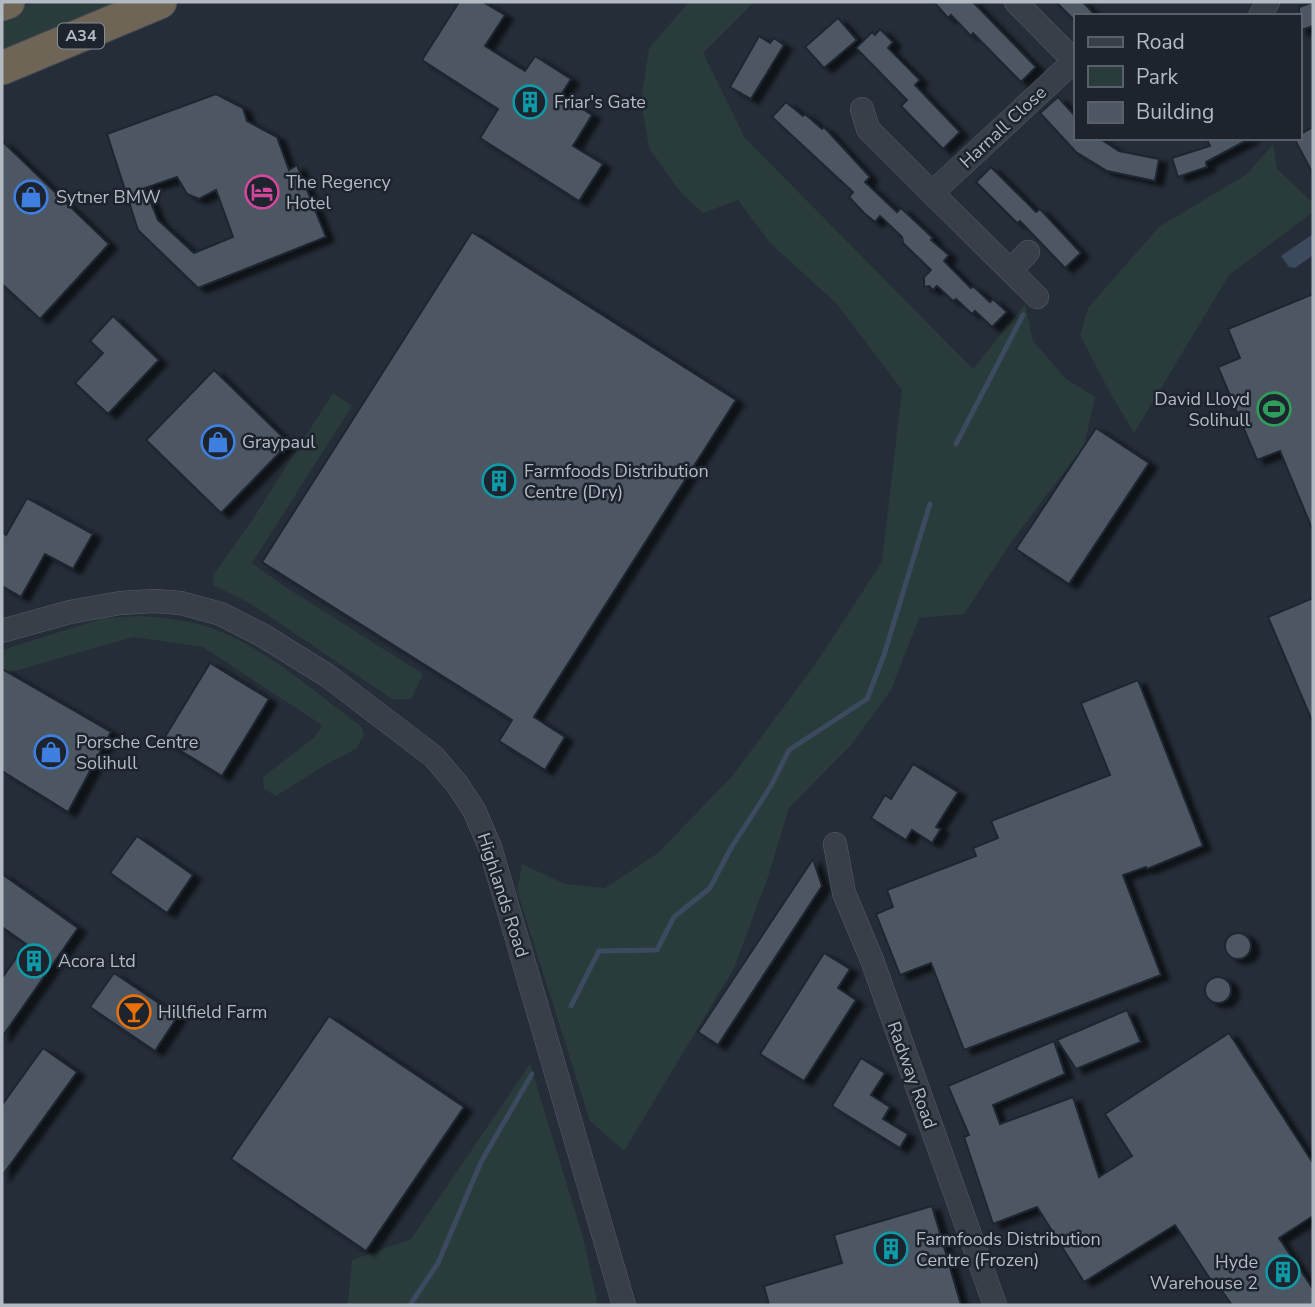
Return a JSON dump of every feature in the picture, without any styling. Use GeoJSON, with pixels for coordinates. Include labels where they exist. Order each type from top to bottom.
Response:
{"type":"FeatureCollection","features":[{"type":"Feature","properties":{"kind":"highway"},"geometry":{"type":"LineString","coordinates":[[2,4],[8,2]]}},
{"type":"Feature","properties":{"kind":"highway","name":"A34"},"geometry":{"type":"LineString","coordinates":[[2,68],[160,2]]}},
{"type":"Feature","properties":{"kind":"street"},"geometry":{"type":"LineString","coordinates":[[1016,2],[1074,61]]}},
{"type":"Feature","properties":{"kind":"street","name":"Harnall Close"},"geometry":{"type":"LineString","coordinates":[[932,192],[1074,63]]}},
{"type":"Feature","properties":{"kind":"street"},"geometry":{"type":"LineString","coordinates":[[862,109],[868,129],[1037,296]]}},
{"type":"Feature","properties":{"kind":"street"},"geometry":{"type":"LineString","coordinates":[[1011,270],[1028,252]]}},
{"type":"Feature","properties":{"kind":"street","name":"Highlands Road"},"geometry":{"type":"LineString","coordinates":[[2,631],[70,612],[120,603],[181,603],[221,614],[262,635],[328,676],[433,756],[457,783],[474,810],[490,847],[624,1305]]}},
{"type":"Feature","properties":{"kind":"street","name":"Radway Road"},"geometry":{"type":"LineString","coordinates":[[835,844],[844,893],[872,960],[995,1305]]}},
{"type":"Feature","properties":{"kind":"green space"},"geometry":{"type":"Polygon","coordinates":[[[36,2],[136,2],[2,57],[2,15],[36,2]]]}},
{"type":"Feature","properties":{"kind":"green space"},"geometry":{"type":"Polygon","coordinates":[[[689,2],[754,2],[703,53],[745,138],[973,369],[1025,304],[1033,341],[1066,379],[1095,397],[1084,446],[1012,541],[964,614],[919,618],[891,690],[852,744],[789,808],[768,877],[734,968],[624,1151],[590,1121],[517,891],[522,864],[565,884],[605,888],[658,853],[733,775],[814,666],[882,562],[902,390],[837,304],[770,243],[738,200],[703,213],[681,193],[649,148],[641,101],[649,48],[689,2]]]}},
{"type":"Feature","properties":{"kind":"green space"},"geometry":{"type":"Polygon","coordinates":[[[1273,144],[1277,169],[1313,203],[1313,212],[1229,275],[1134,433],[1080,335],[1088,308],[1159,227],[1247,174],[1273,144]]]}},
{"type":"Feature","properties":{"kind":"green space"},"geometry":{"type":"Polygon","coordinates":[[[333,393],[352,406],[252,563],[423,674],[411,699],[392,699],[251,604],[213,585],[214,574],[251,522],[333,393]]]}},
{"type":"Feature","properties":{"kind":"green space"},"geometry":{"type":"Polygon","coordinates":[[[140,616],[196,623],[253,648],[362,727],[364,736],[356,749],[276,796],[264,789],[263,777],[315,737],[322,725],[203,647],[133,637],[15,671],[2,672],[2,650],[104,618],[140,616]]]}},
{"type":"Feature","properties":{"kind":"green space"},"geometry":{"type":"Polygon","coordinates":[[[530,1064],[583,1237],[598,1305],[345,1305],[348,1302],[352,1260],[411,1239],[530,1064]]]}},
{"type":"Feature","properties":{"kind":"water"},"geometry":{"type":"Polygon","coordinates":[[[1313,234],[1313,255],[1295,268],[1289,267],[1281,256],[1313,234]]]}},
{"type":"Feature","properties":{"kind":"building","name":"Friar's Gate"},"geometry":{"type":"Polygon","coordinates":[[[459,2],[483,2],[505,15],[485,46],[525,71],[535,56],[571,79],[561,95],[592,115],[573,146],[603,164],[579,201],[480,138],[498,109],[422,60],[459,2]]]}},
{"type":"Feature","properties":{"kind":"building"},"geometry":{"type":"Polygon","coordinates":[[[934,2],[973,2],[1036,67],[1021,82],[973,33],[971,36],[951,15],[948,18],[934,2]]]}},
{"type":"Feature","properties":{"kind":"building"},"geometry":{"type":"Polygon","coordinates":[[[1056,2],[1083,2],[1094,14],[1074,14],[1074,20],[1056,2]]]}},
{"type":"Feature","properties":{"kind":"building"},"geometry":{"type":"Polygon","coordinates":[[[1313,2],[1313,26],[1301,30],[1299,7],[1313,2]]]}},
{"type":"Feature","properties":{"kind":"building"},"geometry":{"type":"Polygon","coordinates":[[[838,18],[857,40],[824,68],[805,47],[838,18]]]}},
{"type":"Feature","properties":{"kind":"building"},"geometry":{"type":"Polygon","coordinates":[[[880,29],[893,42],[888,48],[920,80],[915,85],[960,132],[943,149],[901,106],[907,100],[856,48],[872,32],[875,35],[880,29]]]}},
{"type":"Feature","properties":{"kind":"building"},"geometry":{"type":"Polygon","coordinates":[[[759,36],[770,43],[774,38],[784,45],[751,99],[730,87],[759,36]]]}},
{"type":"Feature","properties":{"kind":"building","name":"The Regency Hotel"},"geometry":{"type":"Polygon","coordinates":[[[216,94],[243,108],[247,121],[277,137],[289,170],[297,165],[326,237],[198,288],[138,230],[107,134],[216,94]],[[177,177],[145,188],[158,220],[194,253],[233,237],[216,190],[199,199],[187,194],[177,177]]]}},
{"type":"Feature","properties":{"kind":"building"},"geometry":{"type":"Polygon","coordinates":[[[1058,97],[1074,115],[1074,140],[1102,140],[1119,151],[1159,159],[1155,181],[1107,171],[1076,152],[1040,113],[1058,97]]]}},
{"type":"Feature","properties":{"kind":"building"},"geometry":{"type":"Polygon","coordinates":[[[786,102],[822,129],[824,127],[870,177],[865,182],[897,212],[901,208],[933,238],[931,240],[949,255],[944,261],[971,288],[973,286],[990,302],[993,299],[1007,312],[992,327],[975,311],[972,314],[937,286],[933,290],[929,286],[924,287],[924,277],[931,270],[903,243],[902,237],[880,216],[875,222],[864,213],[849,197],[853,192],[772,117],[786,102]]]}},
{"type":"Feature","properties":{"kind":"building"},"geometry":{"type":"Polygon","coordinates":[[[1313,127],[1313,174],[1295,140],[1301,140],[1301,134],[1313,127]]]}},
{"type":"Feature","properties":{"kind":"building"},"geometry":{"type":"Polygon","coordinates":[[[1207,140],[1247,140],[1206,162],[1207,167],[1178,177],[1172,158],[1210,146],[1207,140]]]}},
{"type":"Feature","properties":{"kind":"building","name":"Sytner BMW"},"geometry":{"type":"Polygon","coordinates":[[[2,141],[109,244],[40,319],[2,284],[2,141]]]}},
{"type":"Feature","properties":{"kind":"building"},"geometry":{"type":"Polygon","coordinates":[[[991,167],[1036,212],[1040,209],[1081,253],[1065,268],[1020,221],[1017,223],[976,182],[991,167]]]}},
{"type":"Feature","properties":{"kind":"building","name":"Farmfoods Distribution Centre (Dry)"},"geometry":{"type":"Polygon","coordinates":[[[472,232],[736,400],[534,717],[565,737],[545,770],[499,741],[512,720],[262,562],[472,232]]]}},
{"type":"Feature","properties":{"kind":"building","name":"David Lloyd Solihull"},"geometry":{"type":"Polygon","coordinates":[[[1313,294],[1313,531],[1280,451],[1257,460],[1218,367],[1240,358],[1228,329],[1313,294]]]}},
{"type":"Feature","properties":{"kind":"building"},"geometry":{"type":"Polygon","coordinates":[[[113,316],[159,360],[108,414],[75,383],[103,353],[90,341],[113,316]]]}},
{"type":"Feature","properties":{"kind":"building","name":"Graypaul"},"geometry":{"type":"Polygon","coordinates":[[[214,370],[289,443],[221,513],[146,440],[214,370]]]}},
{"type":"Feature","properties":{"kind":"building"},"geometry":{"type":"Polygon","coordinates":[[[1096,428],[1149,463],[1069,584],[1016,549],[1096,428]]]}},
{"type":"Feature","properties":{"kind":"building"},"geometry":{"type":"Polygon","coordinates":[[[27,498],[93,534],[73,569],[45,554],[21,597],[2,586],[2,532],[6,535],[27,498]]]}},
{"type":"Feature","properties":{"kind":"building"},"geometry":{"type":"Polygon","coordinates":[[[1313,598],[1313,723],[1268,617],[1313,598]]]}},
{"type":"Feature","properties":{"kind":"building"},"geometry":{"type":"Polygon","coordinates":[[[210,663],[269,699],[222,776],[163,740],[210,663]]]}},
{"type":"Feature","properties":{"kind":"building","name":"Porsche Centre Solihull"},"geometry":{"type":"Polygon","coordinates":[[[2,669],[111,732],[68,812],[2,771],[2,669]]]}},
{"type":"Feature","properties":{"kind":"building"},"geometry":{"type":"Polygon","coordinates":[[[1138,680],[1203,846],[1147,869],[1146,867],[1123,875],[1161,975],[964,1050],[931,963],[900,975],[876,914],[893,907],[887,890],[976,856],[973,848],[998,838],[991,821],[1110,775],[1081,703],[1138,680]]]}},
{"type":"Feature","properties":{"kind":"building"},"geometry":{"type":"Polygon","coordinates":[[[913,764],[958,792],[936,827],[941,829],[932,843],[912,830],[906,840],[871,818],[885,795],[891,799],[913,764]]]}},
{"type":"Feature","properties":{"kind":"building"},"geometry":{"type":"Polygon","coordinates":[[[137,836],[193,875],[167,913],[110,873],[137,836]]]}},
{"type":"Feature","properties":{"kind":"building"},"geometry":{"type":"Polygon","coordinates":[[[813,859],[822,886],[718,1045],[698,1032],[813,859]]]}},
{"type":"Feature","properties":{"kind":"building","name":"Acora Ltd"},"geometry":{"type":"Polygon","coordinates":[[[2,874],[78,928],[2,1037],[2,978],[26,944],[2,927],[2,874]]]}},
{"type":"Feature","properties":{"kind":"building"},"geometry":{"type":"Polygon","coordinates":[[[1238,933],[1247,937],[1251,946],[1247,955],[1238,959],[1229,955],[1225,946],[1229,937],[1238,933]]]}},
{"type":"Feature","properties":{"kind":"building"},"geometry":{"type":"Polygon","coordinates":[[[824,953],[850,969],[838,988],[856,1000],[804,1081],[760,1054],[824,953]]]}},
{"type":"Feature","properties":{"kind":"building","name":"Hillfield Farm"},"geometry":{"type":"Polygon","coordinates":[[[114,973],[178,1016],[155,1051],[90,1007],[114,973]]]}},
{"type":"Feature","properties":{"kind":"building"},"geometry":{"type":"Polygon","coordinates":[[[1218,977],[1227,981],[1231,990],[1227,999],[1218,1003],[1209,999],[1205,990],[1209,981],[1218,977]]]}},
{"type":"Feature","properties":{"kind":"building"},"geometry":{"type":"Polygon","coordinates":[[[1127,1010],[1141,1042],[1076,1069],[1057,1040],[1127,1010]]]}},
{"type":"Feature","properties":{"kind":"building"},"geometry":{"type":"Polygon","coordinates":[[[329,1016],[464,1107],[366,1251],[231,1159],[329,1016]]]}},
{"type":"Feature","properties":{"kind":"building"},"geometry":{"type":"Polygon","coordinates":[[[1229,1033],[1313,1163],[1313,1216],[1279,1238],[1313,1289],[1313,1305],[1232,1305],[1214,1280],[1212,1282],[1175,1225],[1084,1282],[1037,1207],[993,1224],[964,1137],[969,1135],[948,1086],[1054,1041],[1065,1074],[993,1105],[1000,1124],[1073,1097],[1099,1177],[1132,1156],[1105,1114],[1229,1033]]]}},
{"type":"Feature","properties":{"kind":"building"},"geometry":{"type":"Polygon","coordinates":[[[43,1048],[77,1072],[2,1176],[2,1105],[43,1048]]]}},
{"type":"Feature","properties":{"kind":"building"},"geometry":{"type":"Polygon","coordinates":[[[861,1058],[885,1073],[871,1095],[890,1107],[883,1119],[908,1134],[900,1148],[832,1106],[861,1058]]]}},
{"type":"Feature","properties":{"kind":"building","name":"Farmfoods Distribution Centre (Frozen)"},"geometry":{"type":"Polygon","coordinates":[[[932,1206],[961,1305],[769,1305],[764,1286],[842,1263],[834,1235],[932,1206]]]}},
{"type":"Feature","properties":{"kind":"waterway"},"geometry":{"type":"LineString","coordinates":[[956,444],[1023,315]]}},
{"type":"Feature","properties":{"kind":"waterway"},"geometry":{"type":"LineString","coordinates":[[571,1006],[599,951],[657,950],[674,917],[710,888],[731,848],[771,786],[789,750],[867,699],[884,655],[930,504]]}},
{"type":"Feature","properties":{"kind":"waterway"},"geometry":{"type":"LineString","coordinates":[[410,1305],[438,1263],[481,1162],[532,1074]]}},
{"type":"Feature","properties":{"kind":"place","name":"Friar's Gate"},"geometry":{"type":"Point","coordinates":[530,102]}},
{"type":"Feature","properties":{"kind":"place","name":"The Regency Hotel"},"geometry":{"type":"Point","coordinates":[262,192]}},
{"type":"Feature","properties":{"kind":"place","name":"Sytner BMW"},"geometry":{"type":"Point","coordinates":[31,197]}},
{"type":"Feature","properties":{"kind":"place","name":"David Lloyd Solihull"},"geometry":{"type":"Point","coordinates":[1274,409]}},
{"type":"Feature","properties":{"kind":"place","name":"Graypaul"},"geometry":{"type":"Point","coordinates":[218,442]}},
{"type":"Feature","properties":{"kind":"place","name":"Farmfoods Distribution Centre (Dry)"},"geometry":{"type":"Point","coordinates":[499,481]}},
{"type":"Feature","properties":{"kind":"place","name":"Porsche Centre Solihull"},"geometry":{"type":"Point","coordinates":[51,752]}},
{"type":"Feature","properties":{"kind":"place","name":"Acora Ltd"},"geometry":{"type":"Point","coordinates":[34,961]}},
{"type":"Feature","properties":{"kind":"place","name":"Hillfield Farm"},"geometry":{"type":"Point","coordinates":[134,1012]}},
{"type":"Feature","properties":{"kind":"place","name":"Farmfoods Distribution Centre (Frozen)"},"geometry":{"type":"Point","coordinates":[891,1249]}},
{"type":"Feature","properties":{"kind":"place","name":"Hyde Warehouse 2"},"geometry":{"type":"Point","coordinates":[1283,1272]}}]}
